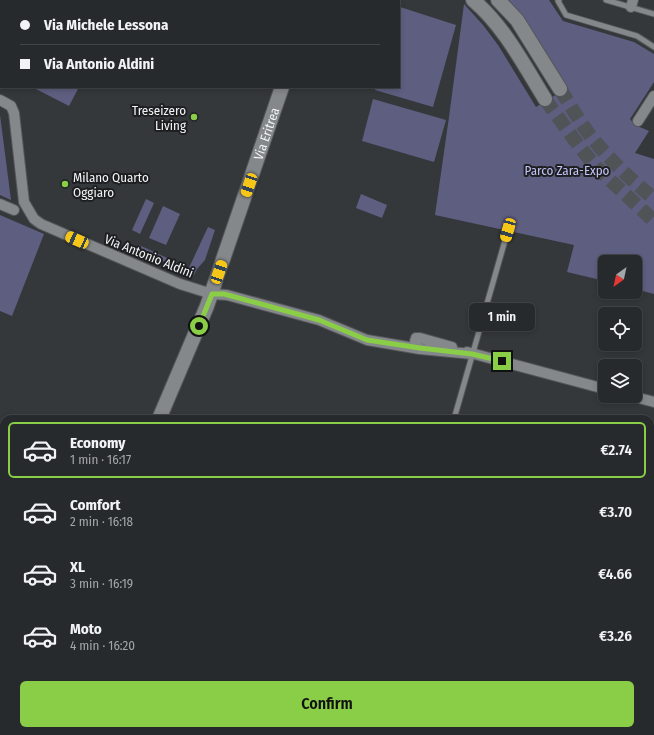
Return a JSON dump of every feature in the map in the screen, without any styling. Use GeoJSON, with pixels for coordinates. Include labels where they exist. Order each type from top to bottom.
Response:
{"type":"FeatureCollection","features":[{"type":"Feature","properties":{"kind":"street"},"geometry":{"type":"LineString","coordinates":[[474,0],[483,8],[506,37],[545,99]]}},
{"type":"Feature","properties":{"kind":"street"},"geometry":{"type":"LineString","coordinates":[[498,0],[517,20],[560,89]]}},
{"type":"Feature","properties":{"kind":"street","name":"Via Eritrea"},"geometry":{"type":"LineString","coordinates":[[161,415],[212,294],[282,88]]}},
{"type":"Feature","properties":{"kind":"street"},"geometry":{"type":"LineString","coordinates":[[638,121],[654,96]]}},
{"type":"Feature","properties":{"kind":"street","name":"Via Antonio Aldini"},"geometry":{"type":"LineString","coordinates":[[0,100],[11,106],[14,113],[24,202],[34,219],[48,227],[180,284],[212,294],[227,295],[319,320],[367,340],[472,354],[598,387]]}},
{"type":"Feature","properties":{"kind":"street"},"geometry":{"type":"LineString","coordinates":[[0,204],[14,210]]}},
{"type":"Feature","properties":{"kind":"street"},"geometry":{"type":"LineString","coordinates":[[642,399],[654,402]]}},
{"type":"Feature","properties":{"kind":"lane"},"geometry":{"type":"LineString","coordinates":[[559,0],[558,1],[566,15],[637,36],[654,47]]}},
{"type":"Feature","properties":{"kind":"lane"},"geometry":{"type":"LineString","coordinates":[[606,0],[632,4],[654,14]]}},
{"type":"Feature","properties":{"kind":"lane"},"geometry":{"type":"LineString","coordinates":[[455,415],[508,230]]}},
{"type":"Feature","properties":{"kind":"green space","name":"Parco Zara-Expo"},"geometry":{"type":"Polygon","coordinates":[[[506,0],[549,0],[563,21],[634,42],[654,54],[654,82],[630,119],[635,125],[649,131],[635,153],[654,159],[654,294],[642,291],[642,255],[598,255],[598,279],[567,272],[574,245],[435,215],[464,4],[483,25],[498,45],[536,107],[567,88],[521,18],[506,0]]]}},
{"type":"Feature","properties":{"kind":"green space"},"geometry":{"type":"Polygon","coordinates":[[[400,7],[456,25],[433,107],[375,90],[376,88],[400,88],[400,7]]]}},
{"type":"Feature","properties":{"kind":"green space"},"geometry":{"type":"Polygon","coordinates":[[[34,88],[78,88],[69,106],[34,88]]]}},
{"type":"Feature","properties":{"kind":"green space"},"geometry":{"type":"Polygon","coordinates":[[[373,99],[446,120],[434,162],[362,141],[373,99]]]}},
{"type":"Feature","properties":{"kind":"green space"},"geometry":{"type":"Polygon","coordinates":[[[0,115],[11,200],[0,195],[0,115]]]}},
{"type":"Feature","properties":{"kind":"green space"},"geometry":{"type":"Polygon","coordinates":[[[361,194],[387,205],[382,218],[356,208],[361,194]]]}},
{"type":"Feature","properties":{"kind":"green space"},"geometry":{"type":"Polygon","coordinates":[[[146,199],[154,203],[140,234],[132,230],[146,199]]]}},
{"type":"Feature","properties":{"kind":"green space"},"geometry":{"type":"Polygon","coordinates":[[[163,206],[180,214],[166,245],[149,238],[163,206]]]}},
{"type":"Feature","properties":{"kind":"green space"},"geometry":{"type":"Polygon","coordinates":[[[0,215],[44,234],[12,316],[0,311],[0,215]]]}},
{"type":"Feature","properties":{"kind":"green space"},"geometry":{"type":"Polygon","coordinates":[[[208,227],[215,230],[205,260],[194,275],[187,272],[208,227]]]}},
{"type":"Feature","properties":{"kind":"green space"},"geometry":{"type":"Polygon","coordinates":[[[139,245],[178,263],[176,267],[137,250],[139,245]]]}},
{"type":"Feature","properties":{"kind":"tunnel"},"geometry":{"type":"LineString","coordinates":[[560,89],[598,145],[625,173],[654,199]]}},
{"type":"Feature","properties":{"kind":"tunnel"},"geometry":{"type":"LineString","coordinates":[[545,99],[597,168],[654,221]]}},
{"type":"Feature","properties":{"kind":"place","name":"Treseizero Living"},"geometry":{"type":"Point","coordinates":[194,117]}},
{"type":"Feature","properties":{"kind":"place","name":"Milano Quarto Oggiaro"},"geometry":{"type":"Point","coordinates":[65,184]}},
{"type":"Feature","properties":{"kind":"route"},"geometry":{"type":"LineString","coordinates":[[199,326],[212,294],[224,294],[319,320],[367,340],[401,346],[472,354],[502,361]]}}]}
